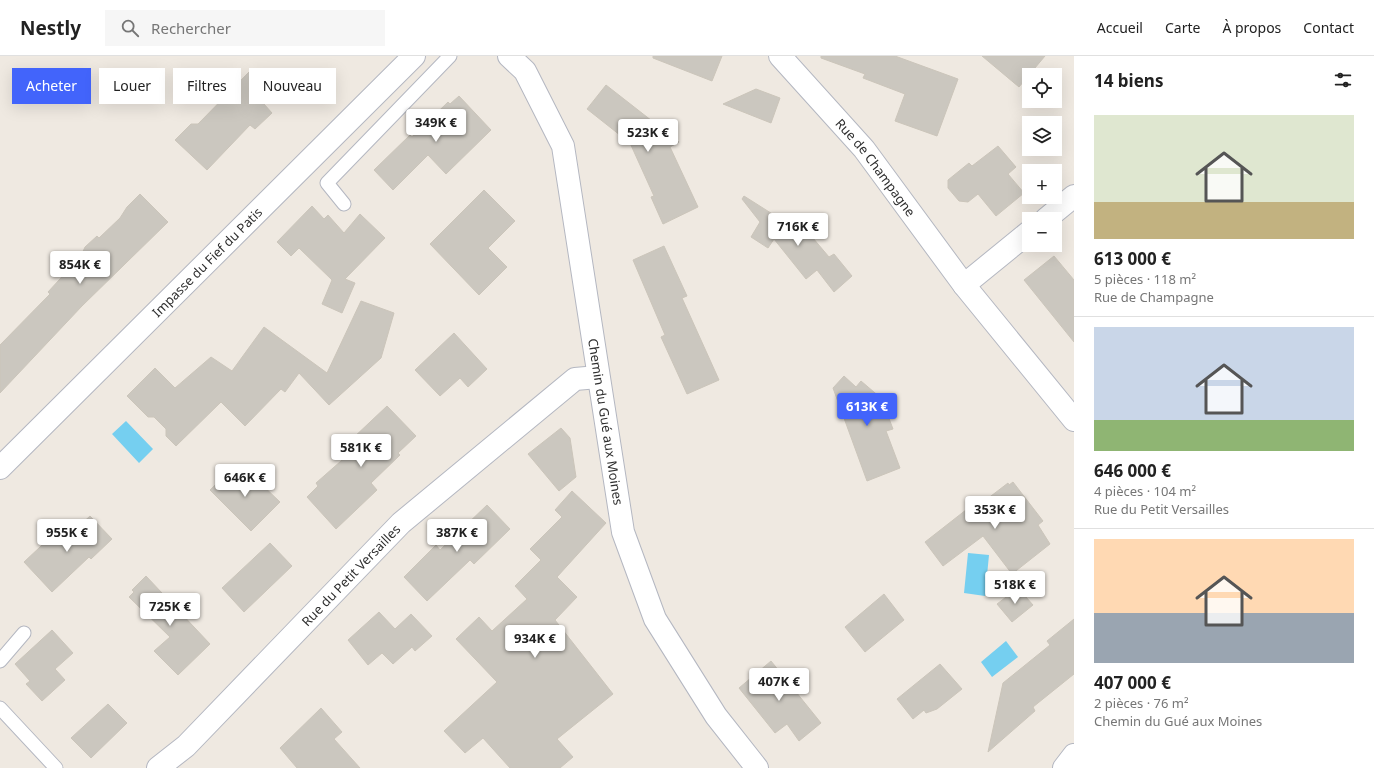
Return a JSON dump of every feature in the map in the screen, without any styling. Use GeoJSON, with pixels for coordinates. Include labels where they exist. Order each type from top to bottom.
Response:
{"type":"FeatureCollection","features":[{"type":"Feature","properties":{"kind":"street","name":"Impasse du Fief du Patis"},"geometry":{"type":"LineString","coordinates":[[0,468],[414,56]]}},
{"type":"Feature","properties":{"kind":"street","name":"Chemin du Gué aux Moines"},"geometry":{"type":"LineString","coordinates":[[509,56],[525,71],[564,146],[591,320],[598,377],[623,532],[655,619],[716,716],[757,768]]}},
{"type":"Feature","properties":{"kind":"street","name":"Rue de Champagne"},"geometry":{"type":"LineString","coordinates":[[780,56],[864,149],[964,285],[1074,420]]}},
{"type":"Feature","properties":{"kind":"street"},"geometry":{"type":"LineString","coordinates":[[1055,212],[1074,196]]}},
{"type":"Feature","properties":{"kind":"street"},"geometry":{"type":"LineString","coordinates":[[964,285],[1022,238]]}},
{"type":"Feature","properties":{"kind":"street","name":"Rue du Petit Versailles"},"geometry":{"type":"LineString","coordinates":[[158,768],[186,746],[401,523],[575,379],[598,377]]}},
{"type":"Feature","properties":{"kind":"street"},"geometry":{"type":"LineString","coordinates":[[1064,768],[1074,755]]}},
{"type":"Feature","properties":{"kind":"lane"},"geometry":{"type":"LineString","coordinates":[[344,204],[327,183],[450,56]]}},
{"type":"Feature","properties":{"kind":"lane"},"geometry":{"type":"LineString","coordinates":[[0,661],[24,633]]}},
{"type":"Feature","properties":{"kind":"lane"},"geometry":{"type":"LineString","coordinates":[[0,708],[56,768]]}},
{"type":"Feature","properties":{"kind":"water"},"geometry":{"type":"Polygon","coordinates":[[[126,421],[153,449],[139,463],[112,434],[126,421]]]}},
{"type":"Feature","properties":{"kind":"water"},"geometry":{"type":"Polygon","coordinates":[[[968,553],[989,555],[985,596],[964,593],[968,553]]]}},
{"type":"Feature","properties":{"kind":"water"},"geometry":{"type":"Polygon","coordinates":[[[1006,641],[1018,657],[992,677],[981,662],[1006,641]]]}},
{"type":"Feature","properties":{"kind":"building"},"geometry":{"type":"Polygon","coordinates":[[[653,56],[722,56],[712,81],[653,58],[653,56]]]}},
{"type":"Feature","properties":{"kind":"building"},"geometry":{"type":"Polygon","coordinates":[[[821,56],[895,56],[958,79],[937,136],[895,121],[905,94],[863,78],[865,74],[821,58],[821,56]]]}},
{"type":"Feature","properties":{"kind":"building"},"geometry":{"type":"Polygon","coordinates":[[[982,56],[1045,56],[1035,68],[1022,68],[1022,83],[1019,87],[982,56]]]}},
{"type":"Feature","properties":{"kind":"building"},"geometry":{"type":"Polygon","coordinates":[[[249,72],[249,104],[264,104],[272,113],[255,129],[250,125],[207,170],[175,140],[191,124],[198,124],[218,104],[241,104],[241,80],[249,72]]]}},
{"type":"Feature","properties":{"kind":"building"},"geometry":{"type":"Polygon","coordinates":[[[606,85],[679,142],[670,147],[698,207],[663,224],[651,197],[654,196],[630,143],[587,109],[606,85]]]}},
{"type":"Feature","properties":{"kind":"building"},"geometry":{"type":"Polygon","coordinates":[[[756,89],[780,98],[771,123],[723,104],[756,89]]]}},
{"type":"Feature","properties":{"kind":"building"},"geometry":{"type":"Polygon","coordinates":[[[459,96],[491,130],[446,174],[428,155],[393,190],[374,170],[410,135],[412,137],[448,102],[450,104],[459,96]]]}},
{"type":"Feature","properties":{"kind":"building"},"geometry":{"type":"Polygon","coordinates":[[[998,146],[1016,167],[1008,174],[1022,191],[1022,195],[996,216],[978,194],[968,202],[959,201],[948,188],[948,180],[969,163],[972,166],[998,146]]]}},
{"type":"Feature","properties":{"kind":"building"},"geometry":{"type":"Polygon","coordinates":[[[484,190],[515,221],[488,248],[507,267],[479,295],[430,244],[484,190]]]}},
{"type":"Feature","properties":{"kind":"building"},"geometry":{"type":"Polygon","coordinates":[[[140,194],[168,222],[82,306],[0,393],[0,345],[50,294],[48,292],[81,256],[85,247],[97,236],[99,238],[120,218],[127,207],[140,194]]]}},
{"type":"Feature","properties":{"kind":"building"},"geometry":{"type":"Polygon","coordinates":[[[744,196],[804,234],[807,231],[829,257],[834,254],[852,276],[834,292],[817,270],[806,279],[774,239],[768,248],[751,237],[760,222],[742,199],[744,196]]]}},
{"type":"Feature","properties":{"kind":"building"},"geometry":{"type":"Polygon","coordinates":[[[312,206],[324,219],[328,215],[344,233],[360,214],[385,238],[345,279],[355,283],[342,313],[322,304],[332,280],[299,248],[291,256],[277,242],[312,206]]]}},
{"type":"Feature","properties":{"kind":"building"},"geometry":{"type":"Polygon","coordinates":[[[664,246],[687,296],[682,298],[719,380],[687,394],[661,337],[665,335],[633,260],[664,246]]]}},
{"type":"Feature","properties":{"kind":"building"},"geometry":{"type":"Polygon","coordinates":[[[1054,256],[1074,280],[1074,342],[1024,280],[1054,256]]]}},
{"type":"Feature","properties":{"kind":"building"},"geometry":{"type":"Polygon","coordinates":[[[361,301],[394,313],[381,358],[329,405],[299,373],[285,392],[281,389],[245,426],[221,402],[176,446],[166,436],[166,429],[154,417],[148,417],[127,396],[155,368],[175,388],[211,357],[232,371],[264,327],[327,373],[361,301]]]}},
{"type":"Feature","properties":{"kind":"building"},"geometry":{"type":"Polygon","coordinates":[[[454,333],[487,369],[468,387],[460,378],[440,396],[415,370],[454,333]]]}},
{"type":"Feature","properties":{"kind":"building"},"geometry":{"type":"Polygon","coordinates":[[[844,376],[856,387],[861,381],[888,404],[885,408],[893,429],[886,431],[900,468],[867,481],[833,388],[844,376]]]}},
{"type":"Feature","properties":{"kind":"building"},"geometry":{"type":"Polygon","coordinates":[[[387,406],[416,436],[398,453],[400,455],[371,483],[377,490],[336,529],[307,497],[318,486],[316,483],[358,446],[352,439],[387,406]]]}},
{"type":"Feature","properties":{"kind":"building"},"geometry":{"type":"Polygon","coordinates":[[[561,428],[570,438],[576,477],[559,491],[528,454],[561,428]]]}},
{"type":"Feature","properties":{"kind":"building"},"geometry":{"type":"Polygon","coordinates":[[[235,466],[254,486],[259,482],[280,502],[251,531],[210,490],[235,466]]]}},
{"type":"Feature","properties":{"kind":"building"},"geometry":{"type":"Polygon","coordinates":[[[1013,482],[1043,521],[1038,525],[1050,544],[1012,574],[983,536],[943,566],[925,542],[971,506],[974,509],[1008,483],[1009,485],[1013,482]]]}},
{"type":"Feature","properties":{"kind":"building"},"geometry":{"type":"Polygon","coordinates":[[[572,491],[606,523],[557,577],[577,597],[555,620],[613,694],[557,739],[573,757],[560,768],[510,768],[483,738],[465,753],[444,731],[497,682],[456,639],[479,617],[492,631],[527,599],[515,586],[541,560],[530,549],[562,517],[555,510],[572,491]]]}},
{"type":"Feature","properties":{"kind":"building"},"geometry":{"type":"Polygon","coordinates":[[[487,505],[510,529],[474,564],[470,560],[427,601],[404,577],[436,545],[440,550],[487,505]]]}},
{"type":"Feature","properties":{"kind":"building"},"geometry":{"type":"Polygon","coordinates":[[[90,516],[112,539],[91,559],[89,557],[52,592],[24,562],[56,532],[64,540],[90,516]]]}},
{"type":"Feature","properties":{"kind":"building"},"geometry":{"type":"Polygon","coordinates":[[[270,543],[292,566],[244,612],[222,588],[270,543]]]}},
{"type":"Feature","properties":{"kind":"building"},"geometry":{"type":"Polygon","coordinates":[[[146,576],[210,644],[178,675],[154,651],[170,637],[129,597],[134,592],[132,590],[146,576]]]}},
{"type":"Feature","properties":{"kind":"building"},"geometry":{"type":"Polygon","coordinates":[[[1018,588],[1033,605],[1012,622],[997,604],[1018,588]]]}},
{"type":"Feature","properties":{"kind":"building"},"geometry":{"type":"Polygon","coordinates":[[[884,594],[904,620],[865,652],[845,627],[884,594]]]}},
{"type":"Feature","properties":{"kind":"building"},"geometry":{"type":"Polygon","coordinates":[[[379,612],[395,629],[411,614],[432,636],[415,651],[412,647],[393,664],[382,653],[368,665],[348,640],[379,612]]]}},
{"type":"Feature","properties":{"kind":"building"},"geometry":{"type":"Polygon","coordinates":[[[1074,619],[1074,674],[1033,707],[1035,711],[988,752],[1003,683],[1050,645],[1047,641],[1074,619]]]}},
{"type":"Feature","properties":{"kind":"building"},"geometry":{"type":"Polygon","coordinates":[[[52,630],[73,653],[55,669],[65,680],[42,701],[26,684],[30,681],[15,664],[52,630]]]}},
{"type":"Feature","properties":{"kind":"building"},"geometry":{"type":"Polygon","coordinates":[[[771,661],[821,723],[799,741],[787,724],[775,733],[739,688],[771,661]]]}},
{"type":"Feature","properties":{"kind":"building"},"geometry":{"type":"Polygon","coordinates":[[[940,664],[962,689],[937,709],[926,713],[924,710],[913,719],[897,699],[940,664]]]}},
{"type":"Feature","properties":{"kind":"building"},"geometry":{"type":"Polygon","coordinates":[[[108,704],[127,723],[91,758],[71,738],[108,704]]]}},
{"type":"Feature","properties":{"kind":"building"},"geometry":{"type":"Polygon","coordinates":[[[321,708],[342,732],[334,739],[360,768],[297,768],[280,748],[321,708]]]}}]}
